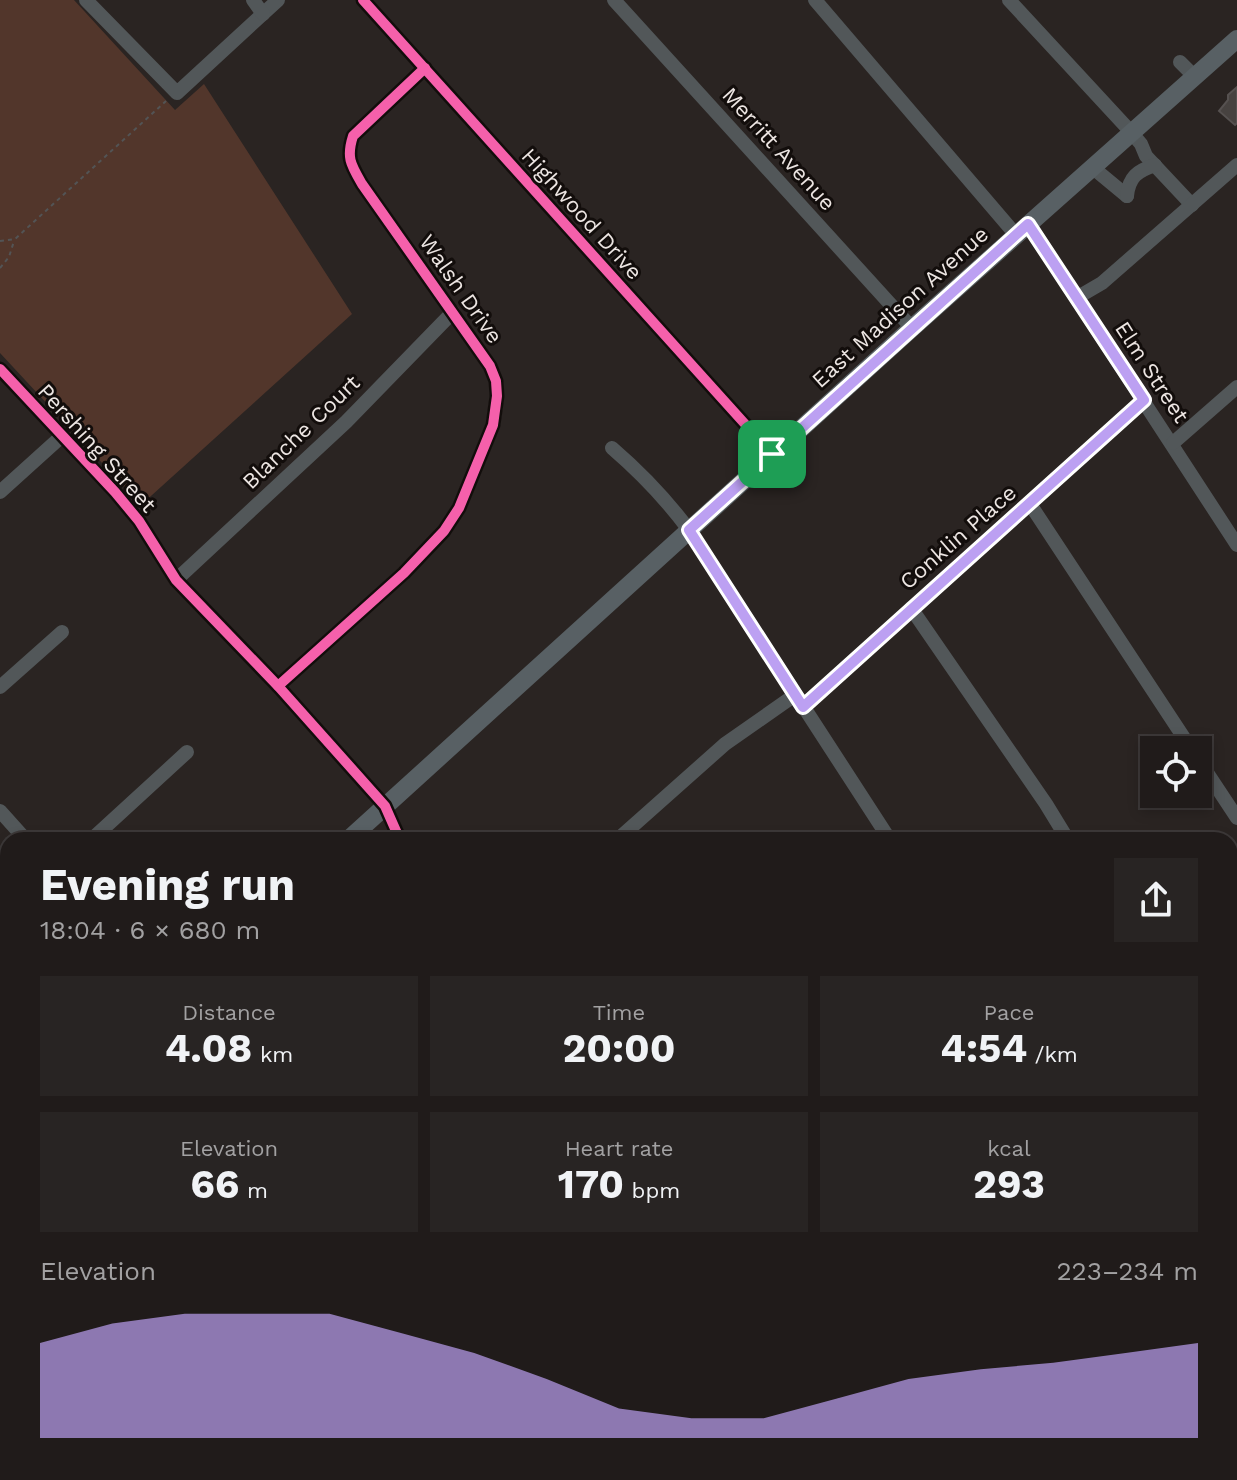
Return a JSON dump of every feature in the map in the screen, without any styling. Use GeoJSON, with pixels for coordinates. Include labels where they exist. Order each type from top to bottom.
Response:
{"type":"FeatureCollection","features":[{"type":"Feature","properties":{"kind":"main road","name":"East Madison Avenue"},"geometry":{"type":"LineString","coordinates":[[357,832],[772,454],[1237,39]]}},
{"type":"Feature","properties":{"kind":"street"},"geometry":{"type":"LineString","coordinates":[[86,0],[176,92],[278,0]]}},
{"type":"Feature","properties":{"kind":"street"},"geometry":{"type":"LineString","coordinates":[[253,0],[263,14]]}},
{"type":"Feature","properties":{"kind":"street","name":"Highwood Drive"},"geometry":{"type":"LineString","coordinates":[[363,0],[772,454]]}},
{"type":"Feature","properties":{"kind":"street","name":"Merritt Avenue"},"geometry":{"type":"LineString","coordinates":[[614,0],[912,328]]}},
{"type":"Feature","properties":{"kind":"street","name":"Elm Street"},"geometry":{"type":"LineString","coordinates":[[815,0],[1022,230],[1078,297],[1237,545]]}},
{"type":"Feature","properties":{"kind":"street"},"geometry":{"type":"LineString","coordinates":[[1009,0],[1131,132],[1150,160],[1192,205]]}},
{"type":"Feature","properties":{"kind":"street"},"geometry":{"type":"LineString","coordinates":[[1180,62],[1194,76]]}},
{"type":"Feature","properties":{"kind":"street","name":"Walsh Drive"},"geometry":{"type":"LineString","coordinates":[[278,686],[426,552],[444,531],[459,508],[493,425],[497,396],[496,381],[490,366],[362,184],[348,151],[353,136],[425,68]]}},
{"type":"Feature","properties":{"kind":"street"},"geometry":{"type":"LineString","coordinates":[[1092,167],[1127,196],[1129,182],[1150,160]]}},
{"type":"Feature","properties":{"kind":"street"},"geometry":{"type":"LineString","coordinates":[[1078,297],[1102,283],[1237,165]]}},
{"type":"Feature","properties":{"kind":"street","name":"Blanche Court"},"geometry":{"type":"LineString","coordinates":[[176,580],[346,422],[453,312]]}},
{"type":"Feature","properties":{"kind":"street","name":"Pershing Street"},"geometry":{"type":"LineString","coordinates":[[0,369],[139,521],[176,580],[278,686],[385,806],[396,832]]}},
{"type":"Feature","properties":{"kind":"street"},"geometry":{"type":"LineString","coordinates":[[1173,443],[1237,387]]}},
{"type":"Feature","properties":{"kind":"street","name":"Conklin Place"},"geometry":{"type":"LineString","coordinates":[[626,832],[725,744],[799,701],[911,608],[1144,400]]}},
{"type":"Feature","properties":{"kind":"street"},"geometry":{"type":"LineString","coordinates":[[0,492],[62,436]]}},
{"type":"Feature","properties":{"kind":"street"},"geometry":{"type":"LineString","coordinates":[[612,448],[639,471],[689,530],[885,832]]}},
{"type":"Feature","properties":{"kind":"street"},"geometry":{"type":"LineString","coordinates":[[1030,504],[1183,736]]}},
{"type":"Feature","properties":{"kind":"street"},"geometry":{"type":"LineString","coordinates":[[911,608],[1063,832]]}},
{"type":"Feature","properties":{"kind":"street"},"geometry":{"type":"LineString","coordinates":[[0,687],[62,632]]}},
{"type":"Feature","properties":{"kind":"street"},"geometry":{"type":"LineString","coordinates":[[100,832],[187,752]]}},
{"type":"Feature","properties":{"kind":"street"},"geometry":{"type":"LineString","coordinates":[[1212,780],[1237,818]]}},
{"type":"Feature","properties":{"kind":"street"},"geometry":{"type":"LineString","coordinates":[[0,811],[19,832]]}},
{"type":"Feature","properties":{"kind":"path"},"geometry":{"type":"LineString","coordinates":[[0,268],[9,257],[15,239],[176,92]]}},
{"type":"Feature","properties":{"kind":"path"},"geometry":{"type":"LineString","coordinates":[[0,241],[15,239]]}},
{"type":"Feature","properties":{"kind":"shaded area"},"geometry":{"type":"Polygon","coordinates":[[[0,0],[74,0],[175,110],[204,84],[352,314],[141,505],[0,353],[0,0]]]}},
{"type":"Feature","properties":{"kind":"building"},"geometry":{"type":"Polygon","coordinates":[[[1237,87],[1237,123],[1235,125],[1219,111],[1237,87]]]}},
{"type":"Feature","properties":{"kind":"cycle path"},"geometry":{"type":"LineString","coordinates":[[363,0],[772,454]]}},
{"type":"Feature","properties":{"kind":"cycle path"},"geometry":{"type":"LineString","coordinates":[[278,686],[404,573],[444,531],[459,508],[493,425],[497,396],[496,381],[490,366],[362,184],[351,161],[353,136],[425,68]]}},
{"type":"Feature","properties":{"kind":"cycle path"},"geometry":{"type":"LineString","coordinates":[[0,369],[115,492],[139,521],[176,580],[278,686],[385,806],[396,832]]}},
{"type":"Feature","properties":{"kind":"route"},"geometry":{"type":"LineString","coordinates":[[1028,224],[1144,400],[803,707],[689,530],[772,454],[1028,224]]}}]}
